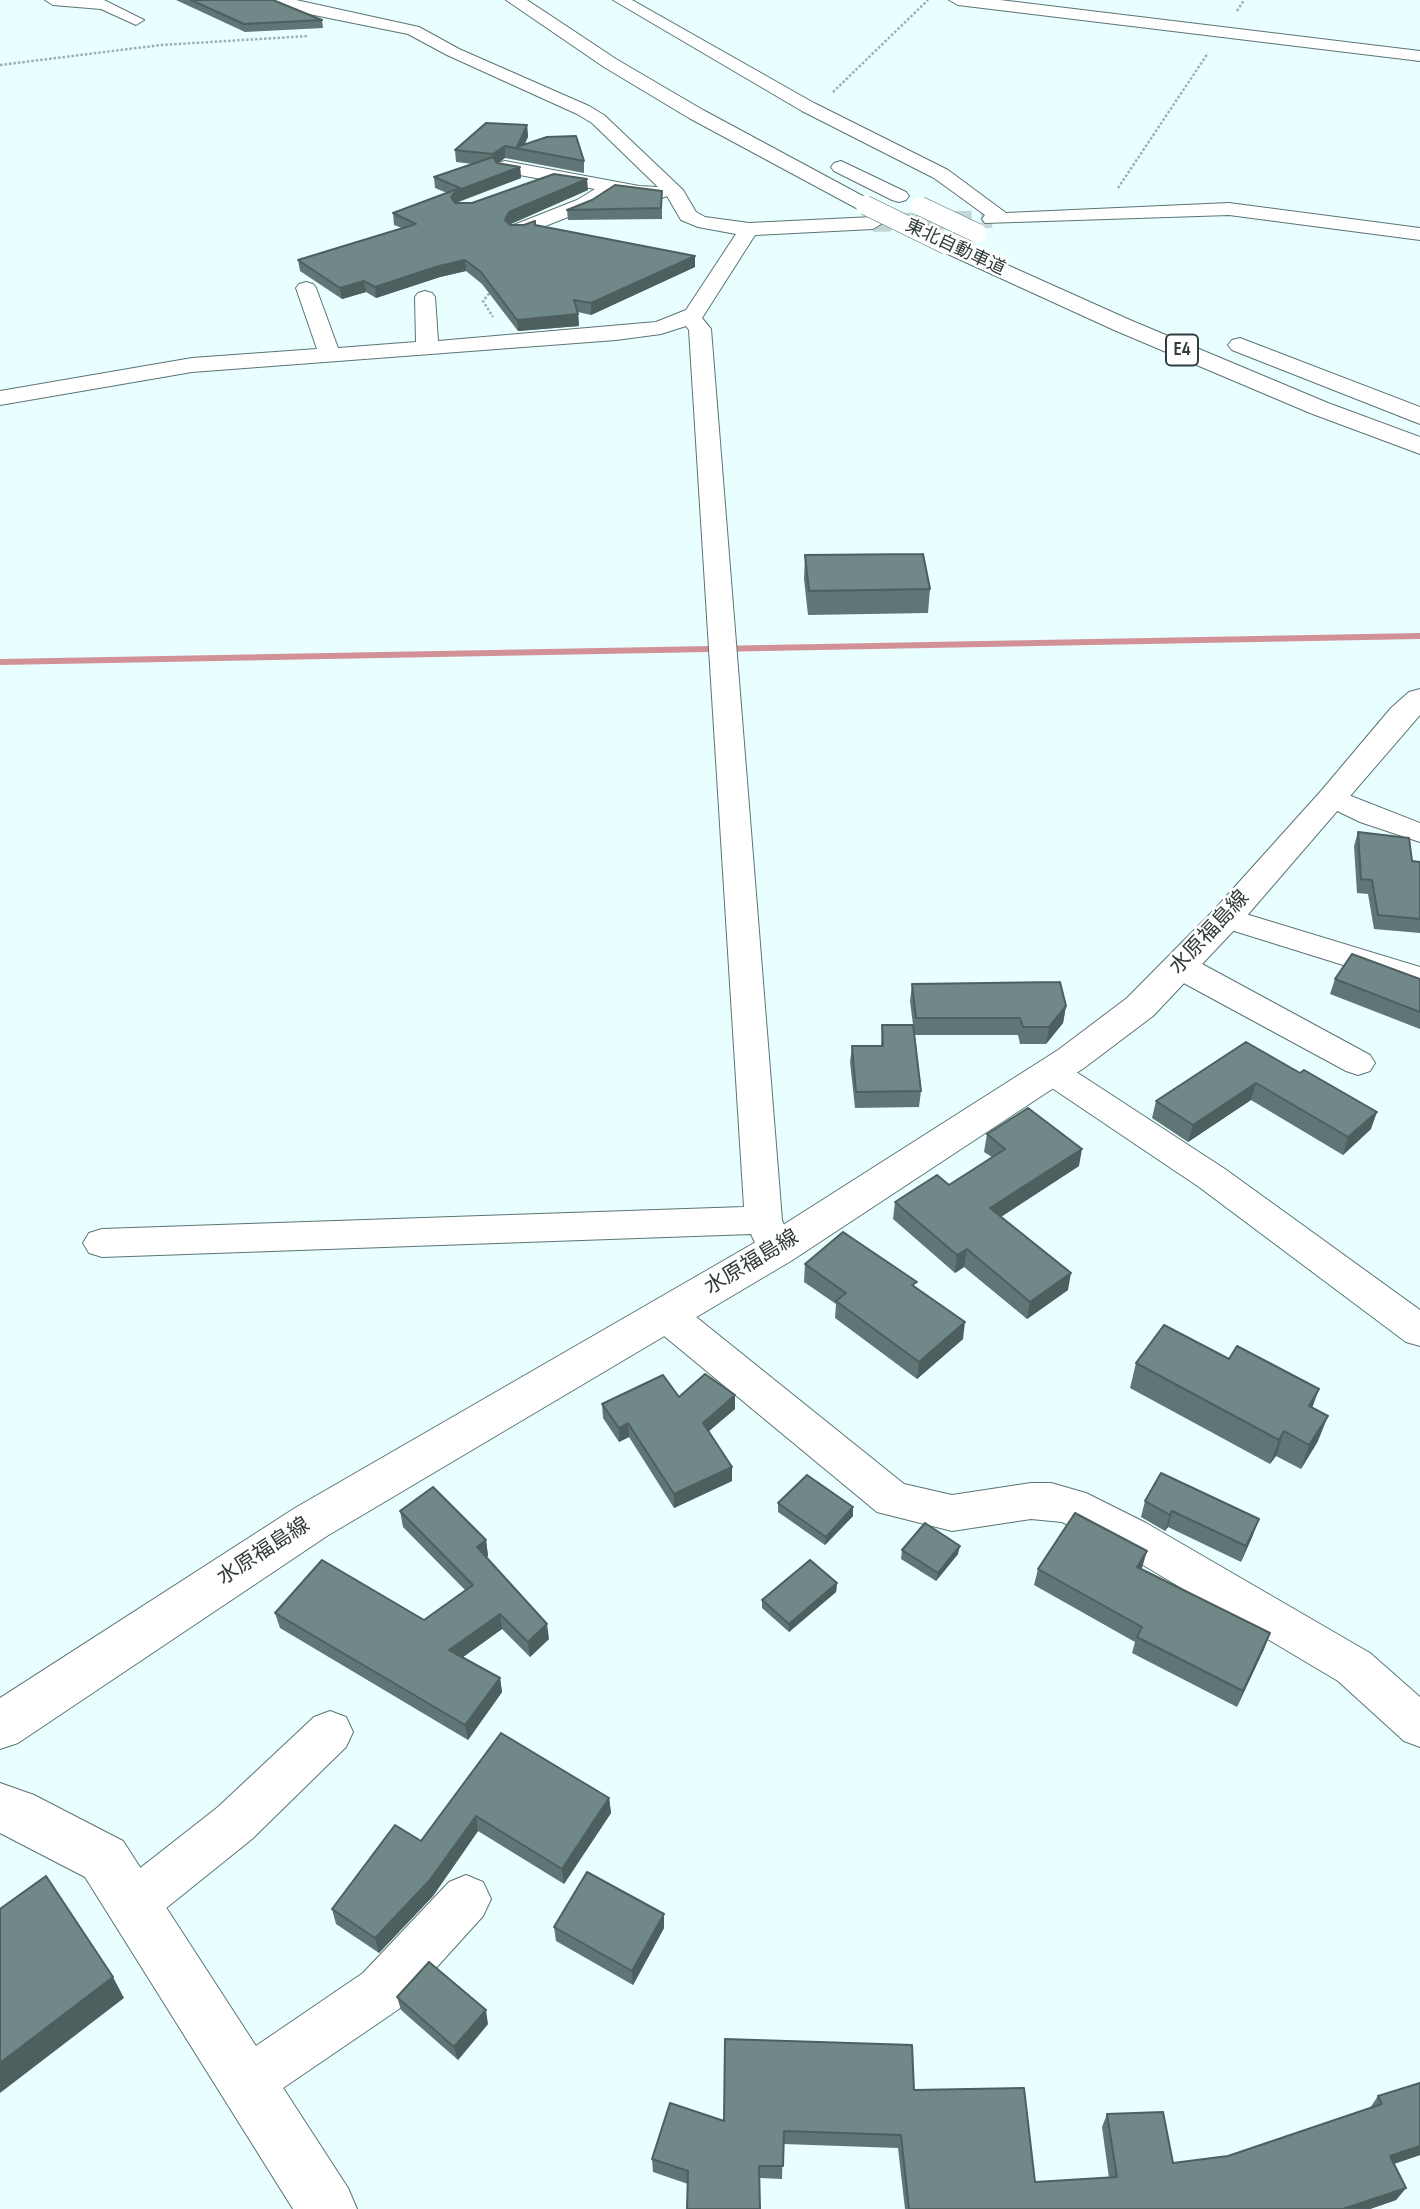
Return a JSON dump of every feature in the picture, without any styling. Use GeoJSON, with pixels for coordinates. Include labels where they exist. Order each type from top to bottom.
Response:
{"type":"FeatureCollection","features":[{"type":"Feature","properties":{"kind":"main road","name":"東北自動車道"},"geometry":{"type":"LineString","coordinates":[[515,0],[674,102],[869,214],[947,245],[1122,325],[1320,408],[1420,446]]}},
{"type":"Feature","properties":{"kind":"main road"},"geometry":{"type":"LineString","coordinates":[[958,0],[1420,56]]}},
{"type":"Feature","properties":{"kind":"main road","name":"東北自動車道"},"geometry":{"type":"LineString","coordinates":[[827,159],[899,196],[990,223],[1002,244]]}},
{"type":"Feature","properties":{"kind":"main road","name":"E4"},"geometry":{"type":"LineString","coordinates":[[1213,335],[1420,416]]}},
{"type":"Feature","properties":{"kind":"main road","name":"水原福島線"},"geometry":{"type":"LineString","coordinates":[[0,1726],[310,1522],[666,1315],[770,1235],[1052,1072],[1140,1007],[1226,918],[1333,798],[1402,715],[1420,698]]}},
{"type":"Feature","properties":{"kind":"main road"},"geometry":{"type":"LineString","coordinates":[[0,1808],[16,1813],[104,1859],[327,2209]]}},
{"type":"Feature","properties":{"kind":"street"},"geometry":{"type":"LineString","coordinates":[[53,0],[104,5],[125,0]]}},
{"type":"Feature","properties":{"kind":"street"},"geometry":{"type":"LineString","coordinates":[[279,0],[413,30],[453,52],[583,110],[598,119],[676,194],[688,216],[698,221],[749,229],[869,214]]}},
{"type":"Feature","properties":{"kind":"street"},"geometry":{"type":"LineString","coordinates":[[621,0],[808,107],[941,174],[990,223],[1101,214],[1229,209],[1420,234]]}},
{"type":"Feature","properties":{"kind":"street"},"geometry":{"type":"LineString","coordinates":[[104,5],[136,20]]}},
{"type":"Feature","properties":{"kind":"street"},"geometry":{"type":"LineString","coordinates":[[505,167],[612,187],[676,194]]}},
{"type":"Feature","properties":{"kind":"street"},"geometry":{"type":"LineString","coordinates":[[515,190],[552,176]]}},
{"type":"Feature","properties":{"kind":"street"},"geometry":{"type":"LineString","coordinates":[[518,230],[584,204],[612,187]]}},
{"type":"Feature","properties":{"kind":"street"},"geometry":{"type":"LineString","coordinates":[[0,398],[159,369],[616,334],[661,328],[694,314],[749,229]]}},
{"type":"Feature","properties":{"kind":"street"},"geometry":{"type":"LineString","coordinates":[[306,288],[329,354]]}},
{"type":"Feature","properties":{"kind":"street"},"geometry":{"type":"LineString","coordinates":[[425,297],[427,347]]}},
{"type":"Feature","properties":{"kind":"street"},"geometry":{"type":"LineString","coordinates":[[102,1243],[770,1235],[700,329],[693,321],[684,319]]}},
{"type":"Feature","properties":{"kind":"street"},"geometry":{"type":"LineString","coordinates":[[1333,798],[1371,816],[1420,833]]}},
{"type":"Feature","properties":{"kind":"street"},"geometry":{"type":"LineString","coordinates":[[1226,918],[1420,978]]}},
{"type":"Feature","properties":{"kind":"street"},"geometry":{"type":"LineString","coordinates":[[1179,966],[1357,1063]]}},
{"type":"Feature","properties":{"kind":"street"},"geometry":{"type":"LineString","coordinates":[[1052,1072],[1213,1178],[1420,1331]]}},
{"type":"Feature","properties":{"kind":"street"},"geometry":{"type":"LineString","coordinates":[[666,1315],[892,1499],[952,1513],[1031,1501],[1051,1501],[1071,1506],[1143,1543],[1354,1667],[1420,1726]]}},
{"type":"Feature","properties":{"kind":"street"},"geometry":{"type":"LineString","coordinates":[[133,1904],[235,1823],[330,1732]]}},
{"type":"Feature","properties":{"kind":"street"},"geometry":{"type":"LineString","coordinates":[[246,2083],[381,1991],[466,1899]]}},
{"type":"Feature","properties":{"kind":"path"},"geometry":{"type":"LineString","coordinates":[[808,107],[821,104],[928,0]]}},
{"type":"Feature","properties":{"kind":"path"},"geometry":{"type":"LineString","coordinates":[[1101,214],[1244,0]]}},
{"type":"Feature","properties":{"kind":"path"},"geometry":{"type":"LineString","coordinates":[[0,65],[227,39],[300,38],[350,17]]}},
{"type":"Feature","properties":{"kind":"path"},"geometry":{"type":"LineString","coordinates":[[499,282],[484,301],[509,341]]}},
{"type":"Feature","properties":{"kind":"building"},"geometry":{"type":"Polygon","coordinates":[[[191,0],[273,0],[322,20],[244,24],[191,0]]]}},
{"type":"Feature","properties":{"kind":"building"},"geometry":{"type":"Polygon","coordinates":[[[486,123],[527,125],[517,147],[547,137],[576,136],[584,161],[505,146],[493,154],[455,150],[486,123]]]}},
{"type":"Feature","properties":{"kind":"building"},"geometry":{"type":"Polygon","coordinates":[[[493,157],[497,163],[520,167],[456,191],[451,197],[455,203],[472,203],[554,174],[587,179],[509,212],[505,220],[510,225],[524,225],[535,221],[535,225],[695,256],[591,303],[574,300],[578,314],[517,320],[481,272],[465,260],[375,287],[364,281],[340,288],[298,260],[416,224],[393,213],[460,188],[434,177],[493,157]]]}},
{"type":"Feature","properties":{"kind":"building"},"geometry":{"type":"Polygon","coordinates":[[[615,185],[662,191],[661,208],[567,210],[592,200],[615,185]]]}},
{"type":"Feature","properties":{"kind":"building"},"geometry":{"type":"Polygon","coordinates":[[[923,554],[930,589],[809,591],[805,555],[923,554]]]}},
{"type":"Feature","properties":{"kind":"building"},"geometry":{"type":"Polygon","coordinates":[[[1358,832],[1409,838],[1412,861],[1420,862],[1420,919],[1378,915],[1372,880],[1361,879],[1358,832]]]}},
{"type":"Feature","properties":{"kind":"building"},"geometry":{"type":"Polygon","coordinates":[[[1352,954],[1420,979],[1420,1012],[1335,979],[1352,954]]]}},
{"type":"Feature","properties":{"kind":"building"},"geometry":{"type":"Polygon","coordinates":[[[1060,982],[1066,1006],[1049,1027],[1023,1027],[1020,1018],[916,1018],[912,984],[1060,982]]]}},
{"type":"Feature","properties":{"kind":"building"},"geometry":{"type":"Polygon","coordinates":[[[882,1025],[913,1025],[921,1091],[856,1092],[852,1046],[883,1046],[882,1025]]]}},
{"type":"Feature","properties":{"kind":"building"},"geometry":{"type":"Polygon","coordinates":[[[1246,1042],[1300,1073],[1304,1070],[1377,1112],[1348,1137],[1256,1083],[1193,1125],[1156,1101],[1246,1042]]]}},
{"type":"Feature","properties":{"kind":"building"},"geometry":{"type":"Polygon","coordinates":[[[1028,1108],[1082,1149],[990,1208],[1071,1273],[1030,1302],[967,1249],[957,1255],[895,1202],[937,1175],[949,1185],[1005,1149],[987,1134],[1028,1108]]]}},
{"type":"Feature","properties":{"kind":"building"},"geometry":{"type":"Polygon","coordinates":[[[843,1232],[917,1282],[912,1285],[965,1322],[919,1362],[836,1301],[846,1293],[805,1264],[843,1232]]]}},
{"type":"Feature","properties":{"kind":"building"},"geometry":{"type":"Polygon","coordinates":[[[1164,1325],[1229,1359],[1237,1346],[1319,1389],[1309,1406],[1328,1416],[1309,1445],[1284,1431],[1279,1440],[1136,1363],[1164,1325]]]}},
{"type":"Feature","properties":{"kind":"building"},"geometry":{"type":"Polygon","coordinates":[[[705,1374],[735,1395],[703,1423],[732,1467],[674,1494],[628,1423],[619,1428],[602,1404],[663,1375],[679,1397],[705,1374]]]}},
{"type":"Feature","properties":{"kind":"building"},"geometry":{"type":"Polygon","coordinates":[[[1161,1473],[1259,1519],[1246,1546],[1172,1511],[1170,1515],[1145,1501],[1161,1473]]]}},
{"type":"Feature","properties":{"kind":"building"},"geometry":{"type":"Polygon","coordinates":[[[807,1475],[853,1507],[826,1537],[778,1503],[807,1475]]]}},
{"type":"Feature","properties":{"kind":"building"},"geometry":{"type":"Polygon","coordinates":[[[433,1487],[486,1540],[477,1547],[547,1624],[528,1642],[500,1614],[449,1650],[500,1678],[465,1725],[275,1613],[322,1560],[424,1620],[473,1585],[400,1511],[433,1487]]]}},
{"type":"Feature","properties":{"kind":"building"},"geometry":{"type":"Polygon","coordinates":[[[1075,1513],[1147,1551],[1137,1567],[1270,1633],[1243,1691],[1137,1637],[1142,1627],[1038,1569],[1075,1513]]]}},
{"type":"Feature","properties":{"kind":"building"},"geometry":{"type":"Polygon","coordinates":[[[925,1523],[960,1546],[938,1573],[902,1550],[925,1523]]]}},
{"type":"Feature","properties":{"kind":"building"},"geometry":{"type":"Polygon","coordinates":[[[810,1560],[837,1583],[789,1624],[762,1600],[810,1560]]]}},
{"type":"Feature","properties":{"kind":"building"},"geometry":{"type":"Polygon","coordinates":[[[501,1733],[609,1798],[562,1869],[476,1816],[429,1881],[375,1938],[332,1909],[395,1825],[421,1841],[501,1733]]]}},
{"type":"Feature","properties":{"kind":"building"},"geometry":{"type":"Polygon","coordinates":[[[587,1872],[664,1914],[632,1971],[554,1927],[587,1872]]]}},
{"type":"Feature","properties":{"kind":"building"},"geometry":{"type":"Polygon","coordinates":[[[46,1876],[113,1977],[0,2063],[0,1909],[46,1876]]]}},
{"type":"Feature","properties":{"kind":"building"},"geometry":{"type":"Polygon","coordinates":[[[429,1962],[486,2010],[454,2047],[397,1997],[429,1962]]]}},
{"type":"Feature","properties":{"kind":"building"},"geometry":{"type":"Polygon","coordinates":[[[725,2039],[912,2045],[914,2090],[1024,2088],[1035,2182],[1117,2177],[1107,2114],[1163,2112],[1173,2163],[1228,2156],[1382,2104],[1378,2096],[1420,2083],[1420,2146],[1390,2156],[1406,2188],[1343,2209],[909,2209],[901,2135],[784,2131],[783,2166],[759,2166],[760,2209],[687,2209],[688,2171],[652,2159],[670,2103],[724,2121],[725,2039]]]}},
{"type":"Feature","properties":{"kind":"waterway"},"geometry":{"type":"LineString","coordinates":[[0,662],[1420,636]]}},
{"type":"Feature","properties":{"kind":"tunnel"},"geometry":{"type":"LineString","coordinates":[[873,223],[992,219]]}}]}
